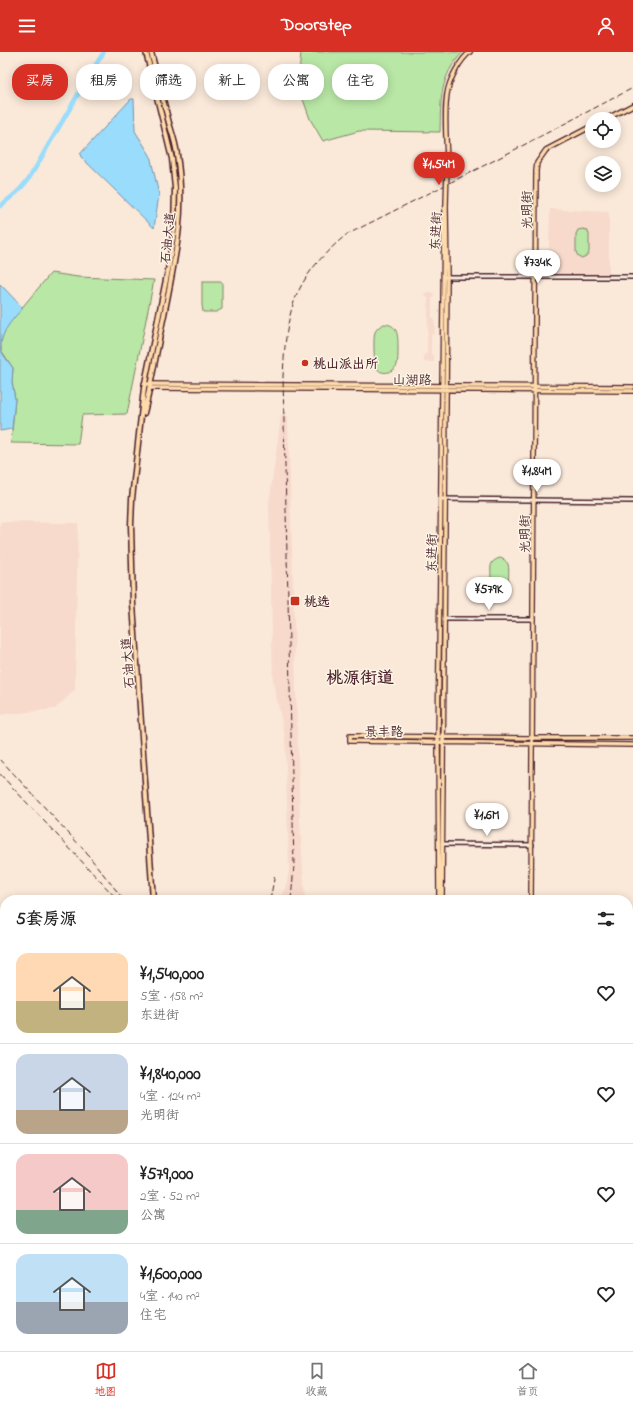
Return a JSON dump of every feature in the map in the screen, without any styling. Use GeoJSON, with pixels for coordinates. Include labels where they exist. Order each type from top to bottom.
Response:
{"type":"FeatureCollection","features":[{"type":"Feature","properties":{"kind":"highway","name":"石油大道"},"geometry":{"type":"LineString","coordinates":[[146,52],[172,159],[175,188],[174,229],[169,265],[144,386],[132,499],[131,565],[138,688],[154,895]]}},
{"type":"Feature","properties":{"kind":"highway","name":"石油大道"},"geometry":{"type":"LineString","coordinates":[[140,425],[150,386],[173,273],[180,232],[181,212],[178,156],[151,52]]}},
{"type":"Feature","properties":{"kind":"main road","name":"东进街"},"geometry":{"type":"LineString","coordinates":[[439,895],[445,276],[447,212],[446,106],[448,89],[458,67],[465,56],[470,52]]}},
{"type":"Feature","properties":{"kind":"main road"},"geometry":{"type":"LineString","coordinates":[[620,112],[633,105]]}},
{"type":"Feature","properties":{"kind":"main road","name":"光明街"},"geometry":{"type":"LineString","coordinates":[[531,895],[537,163],[546,150],[585,130]]}},
{"type":"Feature","properties":{"kind":"main road","name":"山湖路"},"geometry":{"type":"LineString","coordinates":[[144,386],[633,391]]}},
{"type":"Feature","properties":{"kind":"main road","name":"山湖路"},"geometry":{"type":"LineString","coordinates":[[535,389],[633,387]]}},
{"type":"Feature","properties":{"kind":"main road","name":"东进街"},"geometry":{"type":"LineString","coordinates":[[442,895],[440,739],[444,619],[443,499]]}},
{"type":"Feature","properties":{"kind":"main road","name":"景丰路"},"geometry":{"type":"LineString","coordinates":[[440,739],[350,741],[350,736],[633,745]]}},
{"type":"Feature","properties":{"kind":"main road","name":"景丰路"},"geometry":{"type":"LineString","coordinates":[[533,741],[633,738]]}},
{"type":"Feature","properties":{"kind":"street"},"geometry":{"type":"LineString","coordinates":[[445,276],[633,277]]}},
{"type":"Feature","properties":{"kind":"street"},"geometry":{"type":"LineString","coordinates":[[443,499],[633,501]]}},
{"type":"Feature","properties":{"kind":"street"},"geometry":{"type":"LineString","coordinates":[[444,619],[534,619]]}},
{"type":"Feature","properties":{"kind":"street"},"geometry":{"type":"LineString","coordinates":[[442,844],[532,845]]}},
{"type":"Feature","properties":{"kind":"shaded area"},"geometry":{"type":"Polygon","coordinates":[[[550,209],[609,212],[609,274],[548,275],[550,209]]]}},
{"type":"Feature","properties":{"kind":"shaded area"},"geometry":{"type":"Polygon","coordinates":[[[425,293],[434,293],[434,298],[432,298],[432,317],[434,318],[435,327],[434,334],[431,334],[431,354],[434,355],[434,362],[424,362],[424,354],[427,354],[428,298],[425,297],[425,293]]]}},
{"type":"Feature","properties":{"kind":"shaded area"},"geometry":{"type":"Polygon","coordinates":[[[281,416],[288,416],[300,820],[305,895],[282,895],[286,888],[289,870],[285,736],[273,683],[269,503],[281,416]]]}},
{"type":"Feature","properties":{"kind":"shaded area"},"geometry":{"type":"Polygon","coordinates":[[[0,522],[78,523],[75,690],[55,709],[0,715],[0,522]]]}},
{"type":"Feature","properties":{"kind":"green space"},"geometry":{"type":"Polygon","coordinates":[[[301,52],[463,52],[455,61],[445,80],[441,99],[440,132],[359,131],[323,141],[310,119],[303,100],[324,100],[324,64],[300,64],[301,52]]]}},
{"type":"Feature","properties":{"kind":"green space"},"geometry":{"type":"Polygon","coordinates":[[[578,230],[587,230],[589,234],[589,252],[582,258],[578,256],[576,252],[576,234],[578,230]]]}},
{"type":"Feature","properties":{"kind":"green space"},"geometry":{"type":"Polygon","coordinates":[[[51,273],[78,277],[154,280],[127,414],[82,415],[78,444],[11,443],[15,399],[12,382],[13,368],[1,350],[0,338],[8,324],[51,273]]]}},
{"type":"Feature","properties":{"kind":"green space"},"geometry":{"type":"Polygon","coordinates":[[[202,282],[222,282],[222,309],[216,312],[203,312],[202,282]]]}},
{"type":"Feature","properties":{"kind":"green space"},"geometry":{"type":"Polygon","coordinates":[[[384,324],[393,326],[397,332],[398,340],[397,365],[389,372],[381,372],[378,370],[374,355],[375,332],[384,324]]]}},
{"type":"Feature","properties":{"kind":"green space"},"geometry":{"type":"Polygon","coordinates":[[[500,558],[505,560],[508,564],[509,577],[505,596],[503,599],[498,600],[495,599],[491,593],[491,564],[500,558]]]}},
{"type":"Feature","properties":{"kind":"water"},"geometry":{"type":"Polygon","coordinates":[[[134,99],[135,131],[150,155],[159,195],[154,228],[81,157],[80,154],[130,100],[134,99]]]}},
{"type":"Feature","properties":{"kind":"water"},"geometry":{"type":"Polygon","coordinates":[[[0,284],[23,308],[8,326],[1,343],[3,354],[13,368],[12,382],[15,399],[12,429],[0,431],[0,284]]]}},
{"type":"Feature","properties":{"kind":"waterway"},"geometry":{"type":"LineString","coordinates":[[0,206],[16,193],[29,178],[104,52]]}},
{"type":"Feature","properties":{"kind":"railway"},"geometry":{"type":"LineString","coordinates":[[291,895],[294,866],[283,377],[284,353],[290,314],[296,297],[314,266],[346,235],[633,88]]}},
{"type":"Feature","properties":{"kind":"railway"},"geometry":{"type":"LineString","coordinates":[[0,759],[84,850],[120,895]]}},
{"type":"Feature","properties":{"kind":"railway"},"geometry":{"type":"LineString","coordinates":[[0,774],[113,895]]}},
{"type":"Feature","properties":{"kind":"railway"},"geometry":{"type":"LineString","coordinates":[[271,895],[275,874]]}},
{"type":"Feature","properties":{"kind":"place","name":"桃山派出所"},"geometry":{"type":"Point","coordinates":[305,363]}},
{"type":"Feature","properties":{"kind":"place","name":"桃选"},"geometry":{"type":"Point","coordinates":[295,601]}},
{"type":"Feature","properties":{"kind":"district","name":"桃源街道"},"geometry":{"type":"Point","coordinates":[360,677]}}]}
